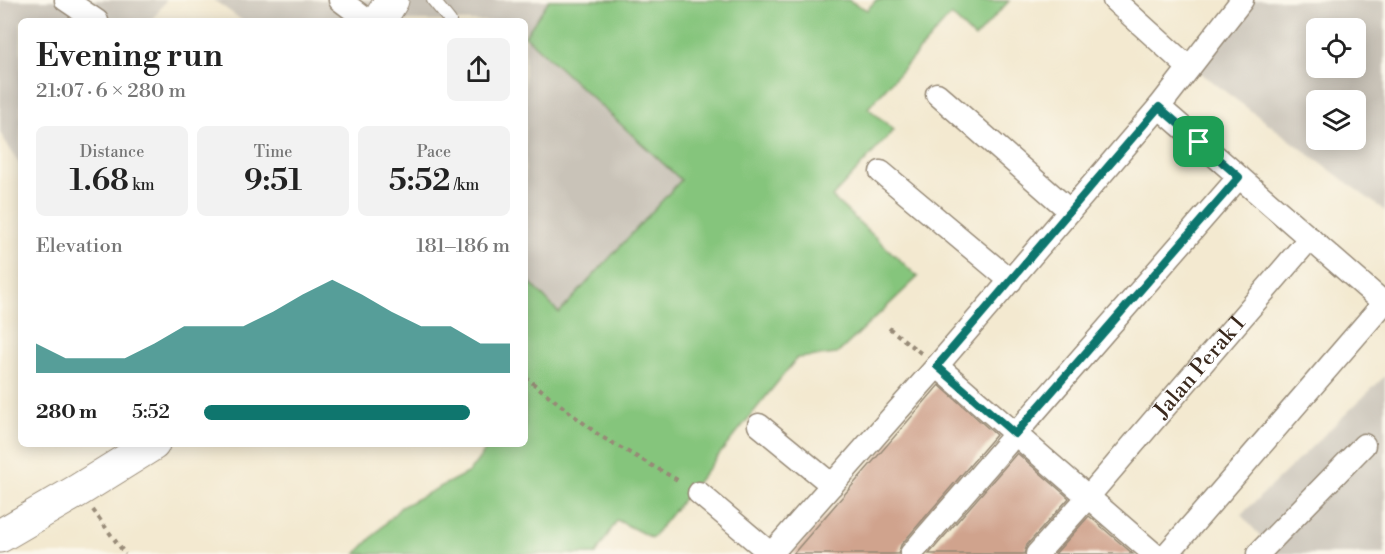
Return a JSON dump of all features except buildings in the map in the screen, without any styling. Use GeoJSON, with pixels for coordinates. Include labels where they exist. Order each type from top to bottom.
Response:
{"type":"FeatureCollection","features":[{"type":"Feature","properties":{"kind":"street"},"geometry":{"type":"LineString","coordinates":[[66,0],[93,18]]}},
{"type":"Feature","properties":{"kind":"street"},"geometry":{"type":"LineString","coordinates":[[340,0],[364,18]]}},
{"type":"Feature","properties":{"kind":"street"},"geometry":{"type":"LineString","coordinates":[[381,18],[392,0]]}},
{"type":"Feature","properties":{"kind":"street"},"geometry":{"type":"LineString","coordinates":[[1114,0],[1189,68]]}},
{"type":"Feature","properties":{"kind":"street"},"geometry":{"type":"LineString","coordinates":[[699,493],[771,554],[1011,281],[1159,107],[1242,0]]}},
{"type":"Feature","properties":{"kind":"street"},"geometry":{"type":"LineString","coordinates":[[937,94],[1070,211]]}},
{"type":"Feature","properties":{"kind":"street"},"geometry":{"type":"LineString","coordinates":[[1159,107],[1385,303],[1167,554]]}},
{"type":"Feature","properties":{"kind":"street"},"geometry":{"type":"LineString","coordinates":[[881,172],[1011,281]]}},
{"type":"Feature","properties":{"kind":"street"},"geometry":{"type":"LineString","coordinates":[[911,554],[1239,177]]}},
{"type":"Feature","properties":{"kind":"street","name":"Jalan Perak 1"},"geometry":{"type":"LineString","coordinates":[[1037,554],[1088,498],[1310,238]]}},
{"type":"Feature","properties":{"kind":"street"},"geometry":{"type":"LineString","coordinates":[[937,366],[1154,554]]}},
{"type":"Feature","properties":{"kind":"street"},"geometry":{"type":"LineString","coordinates":[[759,425],[832,485]]}},
{"type":"Feature","properties":{"kind":"street"},"geometry":{"type":"LineString","coordinates":[[1258,554],[1364,446]]}},
{"type":"Feature","properties":{"kind":"street"},"geometry":{"type":"LineString","coordinates":[[0,536],[148,447]]}},
{"type":"Feature","properties":{"kind":"lane"},"geometry":{"type":"LineString","coordinates":[[433,0],[448,18]]}},
{"type":"Feature","properties":{"kind":"path"},"geometry":{"type":"LineString","coordinates":[[889,328],[937,366]]}},
{"type":"Feature","properties":{"kind":"path"},"geometry":{"type":"LineString","coordinates":[[528,379],[600,436],[699,493]]}},
{"type":"Feature","properties":{"kind":"path"},"geometry":{"type":"LineString","coordinates":[[79,490],[125,554]]}},
{"type":"Feature","properties":{"kind":"shaded area"},"geometry":{"type":"Polygon","coordinates":[[[0,0],[166,0],[154,18],[18,18],[18,161],[0,133],[0,0]]]}},
{"type":"Feature","properties":{"kind":"shaded area"},"geometry":{"type":"Polygon","coordinates":[[[214,0],[549,0],[528,31],[528,18],[239,18],[214,0]]]}},
{"type":"Feature","properties":{"kind":"shaded area"},"geometry":{"type":"Polygon","coordinates":[[[1252,0],[1385,0],[1385,211],[1195,69],[1252,0]]]}},
{"type":"Feature","properties":{"kind":"shaded area"},"geometry":{"type":"Polygon","coordinates":[[[528,39],[681,180],[559,313],[528,280],[528,39]]]}},
{"type":"Feature","properties":{"kind":"shaded area"},"geometry":{"type":"Polygon","coordinates":[[[1385,376],[1385,554],[1277,554],[1241,515],[1385,376]]]}},
{"type":"Feature","properties":{"kind":"green space"},"geometry":{"type":"Polygon","coordinates":[[[549,0],[848,0],[867,10],[876,0],[1009,1],[975,38],[951,15],[868,108],[894,130],[832,197],[918,277],[837,354],[797,358],[652,538],[617,520],[596,554],[356,554],[401,507],[469,472],[488,447],[528,447],[528,280],[559,313],[681,180],[528,39],[528,32],[549,0]]]}},
{"type":"Feature","properties":{"kind":"route"},"geometry":{"type":"LineString","coordinates":[[1159,107],[1199,142],[1239,177],[1015,434],[937,366],[1159,107]]}}]}
